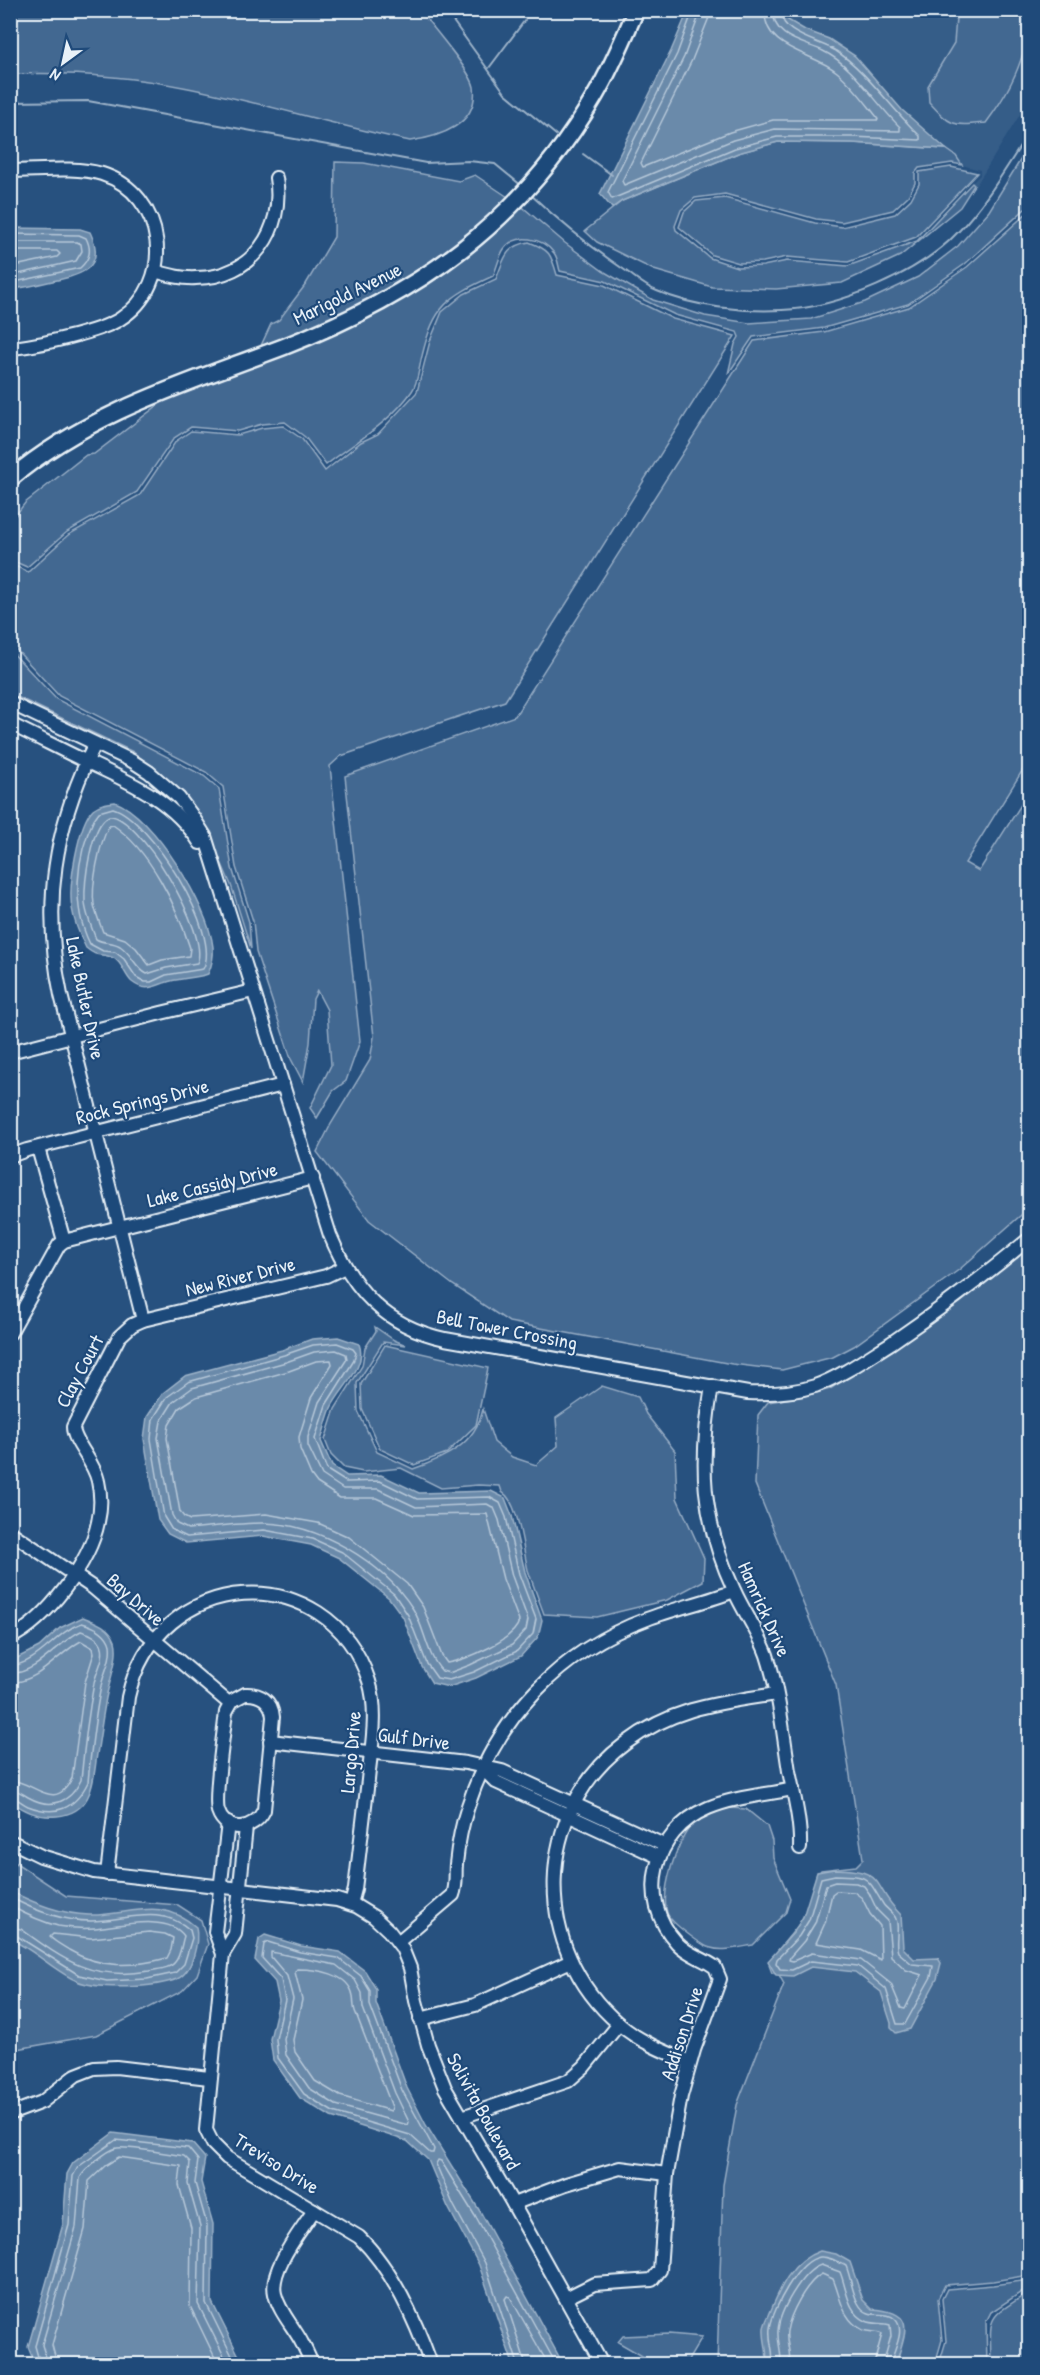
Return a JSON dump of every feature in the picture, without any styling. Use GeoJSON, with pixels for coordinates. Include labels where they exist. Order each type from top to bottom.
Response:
{"type":"FeatureCollection","features":[{"type":"Feature","properties":{"kind":"main road","name":"Marigold Avenue"},"geometry":{"type":"LineString","coordinates":[[10,479],[47,451],[96,421],[156,394],[323,331],[385,302],[453,256],[533,183],[566,140],[596,94],[636,10]]}},
{"type":"Feature","properties":{"kind":"street"},"geometry":{"type":"LineString","coordinates":[[10,171],[86,171],[110,177],[126,187],[140,201],[154,225],[158,249],[155,271],[150,285],[138,303],[114,323],[33,345],[10,348]]}},
{"type":"Feature","properties":{"kind":"street"},"geometry":{"type":"LineString","coordinates":[[155,271],[196,279],[213,277],[243,265],[255,256],[274,222],[279,195],[276,178]]}},
{"type":"Feature","properties":{"kind":"street","name":"Bell Tower Crossing"},"geometry":{"type":"LineString","coordinates":[[10,703],[132,761],[149,772],[179,798],[205,836],[330,1235],[345,1268],[357,1286],[382,1311],[402,1323],[423,1333],[445,1339],[712,1386],[748,1392],[795,1391],[832,1379],[919,1323],[1029,1239]]}},
{"type":"Feature","properties":{"kind":"street","name":"Bell Tower Crossing"},"geometry":{"type":"LineString","coordinates":[[10,724],[139,786],[171,809],[192,831],[212,862]]}},
{"type":"Feature","properties":{"kind":"street","name":"Lake Butler Drive"},"geometry":{"type":"LineString","coordinates":[[95,744],[86,761],[64,822],[51,896],[51,921],[56,971],[120,1227]]}},
{"type":"Feature","properties":{"kind":"street"},"geometry":{"type":"LineString","coordinates":[[10,1052],[106,1026],[253,991]]}},
{"type":"Feature","properties":{"kind":"street","name":"Rock Springs Drive"},"geometry":{"type":"LineString","coordinates":[[10,1156],[283,1085]]}},
{"type":"Feature","properties":{"kind":"street"},"geometry":{"type":"LineString","coordinates":[[38,1148],[64,1241]]}},
{"type":"Feature","properties":{"kind":"street","name":"Lake Cassidy Drive"},"geometry":{"type":"LineString","coordinates":[[120,1227],[313,1178]]}},
{"type":"Feature","properties":{"kind":"street"},"geometry":{"type":"LineString","coordinates":[[10,1334],[59,1245],[64,1241],[120,1227],[143,1320]]}},
{"type":"Feature","properties":{"kind":"street","name":"New River Drive"},"geometry":{"type":"LineString","coordinates":[[143,1320],[326,1276],[345,1268]]}},
{"type":"Feature","properties":{"kind":"street","name":"Clay Court"},"geometry":{"type":"LineString","coordinates":[[10,1638],[30,1627],[45,1613],[89,1548],[96,1530],[100,1503],[96,1473],[74,1436],[73,1426],[119,1337],[132,1325],[143,1320]]}},
{"type":"Feature","properties":{"kind":"street","name":"Hamrick Drive"},"geometry":{"type":"LineString","coordinates":[[712,1386],[704,1445],[705,1496],[715,1542],[734,1591],[762,1642],[776,1694],[801,1836],[800,1848]]}},
{"type":"Feature","properties":{"kind":"street","name":"Bay Drive"},"geometry":{"type":"LineString","coordinates":[[10,1532],[74,1573],[230,1704]]}},
{"type":"Feature","properties":{"kind":"street"},"geometry":{"type":"LineString","coordinates":[[398,1942],[453,1895],[462,1826],[482,1768],[510,1719],[543,1683],[582,1652],[613,1634],[646,1619],[734,1591]]}},
{"type":"Feature","properties":{"kind":"street","name":"Largo Drive"},"geometry":{"type":"LineString","coordinates":[[107,1874],[128,1696],[136,1670],[154,1641],[183,1613],[220,1596],[258,1593],[274,1595],[306,1607],[340,1632],[356,1652],[369,1683],[374,1710],[371,1752],[355,1889],[351,1904]]}},
{"type":"Feature","properties":{"kind":"street"},"geometry":{"type":"LineString","coordinates":[[256,1694],[266,1700],[273,1712],[264,1810],[259,1820],[246,1827],[237,1827],[228,1823],[221,1817],[217,1807],[226,1713],[230,1704],[238,1696],[256,1694]]}},
{"type":"Feature","properties":{"kind":"street"},"geometry":{"type":"LineString","coordinates":[[690,2062],[658,2049],[619,2024],[589,1992],[571,1960],[560,1930],[554,1894],[556,1858],[570,1809],[580,1790],[611,1755],[660,1722],[697,1707],[776,1694]]}},
{"type":"Feature","properties":{"kind":"street","name":"Gulf Drive"},"geometry":{"type":"LineString","coordinates":[[270,1741],[466,1763],[482,1768],[502,1770],[570,1809],[662,1851]]}},
{"type":"Feature","properties":{"kind":"street"},"geometry":{"type":"LineString","coordinates":[[662,1851],[683,1822],[708,1808],[793,1789]]}},
{"type":"Feature","properties":{"kind":"street","name":"Treviso Drive"},"geometry":{"type":"LineString","coordinates":[[223,1954],[215,1935],[228,1823]]}},
{"type":"Feature","properties":{"kind":"street","name":"Treviso Drive"},"geometry":{"type":"LineString","coordinates":[[246,1827],[234,1938],[223,1954],[209,2078],[206,2130],[213,2144],[227,2158],[359,2237],[375,2252],[394,2283],[431,2364]]}},
{"type":"Feature","properties":{"kind":"street","name":"Solivita Boulevard"},"geometry":{"type":"LineString","coordinates":[[10,1840],[61,1863],[107,1874],[337,1900],[351,1904],[374,1917],[398,1942],[410,1968],[420,2019],[435,2066],[445,2088],[567,2298],[602,2364]]}},
{"type":"Feature","properties":{"kind":"street","name":"Addison Drive"},"geometry":{"type":"LineString","coordinates":[[567,2298],[594,2284],[648,2281],[656,2277],[660,2270],[667,2174],[681,2096],[690,2062],[720,1975],[716,1967],[686,1952],[678,1945],[663,1924],[656,1907],[654,1889],[655,1871],[662,1851]]}},
{"type":"Feature","properties":{"kind":"street"},"geometry":{"type":"LineString","coordinates":[[420,2019],[475,2005],[571,1960]]}},
{"type":"Feature","properties":{"kind":"street"},"geometry":{"type":"LineString","coordinates":[[462,2117],[568,2081],[578,2074],[619,2024]]}},
{"type":"Feature","properties":{"kind":"street"},"geometry":{"type":"LineString","coordinates":[[10,2114],[42,2102],[76,2075],[94,2068],[116,2067],[209,2078]]}},
{"type":"Feature","properties":{"kind":"street"},"geometry":{"type":"LineString","coordinates":[[513,2205],[566,2184],[620,2168],[667,2174]]}},
{"type":"Feature","properties":{"kind":"street"},"geometry":{"type":"LineString","coordinates":[[312,2364],[281,2308],[275,2295],[274,2282],[278,2268],[314,2210]]}},
{"type":"Feature","properties":{"kind":"shaded area"},"geometry":{"type":"Polygon","coordinates":[[[789,10],[961,11],[956,18],[954,43],[928,86],[956,126],[986,123],[1003,100],[1016,71],[1029,28],[1029,100],[975,187],[972,183],[980,175],[980,170],[962,165],[956,156],[923,131],[855,56],[829,39],[805,30],[788,20],[789,10]]]}},
{"type":"Feature","properties":{"kind":"shaded area"},"geometry":{"type":"Polygon","coordinates":[[[961,10],[1029,11],[1026,41],[1017,70],[1003,98],[986,123],[953,123],[929,102],[928,86],[954,43],[956,18],[961,10]]]}},
{"type":"Feature","properties":{"kind":"shaded area"},"geometry":{"type":"Polygon","coordinates":[[[10,11],[420,11],[466,70],[474,87],[474,100],[464,120],[455,127],[433,136],[410,141],[162,83],[97,76],[11,74],[10,11]]]}},
{"type":"Feature","properties":{"kind":"shaded area"},"geometry":{"type":"Polygon","coordinates":[[[778,142],[852,143],[946,149],[956,156],[962,165],[952,163],[919,168],[915,173],[915,183],[908,196],[893,210],[842,222],[816,219],[725,194],[695,198],[681,210],[675,226],[676,230],[710,258],[737,267],[763,266],[787,261],[848,266],[917,241],[972,183],[974,185],[960,207],[900,256],[842,283],[776,289],[712,287],[654,270],[597,242],[585,231],[622,201],[738,153],[778,142]]]}},
{"type":"Feature","properties":{"kind":"shaded area"},"geometry":{"type":"Polygon","coordinates":[[[1029,146],[1029,208],[1025,209],[965,264],[908,304],[824,328],[753,337],[728,374],[735,344],[739,337],[737,332],[675,315],[605,281],[560,271],[557,259],[549,248],[529,239],[515,240],[504,249],[493,276],[453,297],[438,314],[427,339],[416,384],[403,402],[372,431],[326,465],[305,437],[285,422],[262,424],[238,431],[191,427],[174,438],[137,492],[67,532],[27,567],[11,560],[11,521],[25,503],[86,455],[94,454],[174,393],[324,335],[519,204],[565,243],[603,271],[653,300],[705,316],[749,323],[811,319],[865,302],[918,277],[958,246],[989,211],[1029,146]]]}},
{"type":"Feature","properties":{"kind":"shaded area"},"geometry":{"type":"Polygon","coordinates":[[[335,162],[364,163],[459,181],[475,175],[511,199],[479,230],[391,293],[259,350],[271,324],[279,320],[306,284],[334,237],[335,162]]]}},
{"type":"Feature","properties":{"kind":"shaded area"},"geometry":{"type":"Polygon","coordinates":[[[951,167],[977,173],[916,237],[848,262],[787,257],[763,262],[739,263],[712,255],[679,227],[684,212],[696,201],[725,198],[815,223],[842,227],[895,214],[911,199],[919,184],[919,172],[951,167]]]}},
{"type":"Feature","properties":{"kind":"shaded area"},"geometry":{"type":"Polygon","coordinates":[[[1028,212],[1030,213],[1029,760],[965,863],[979,871],[1029,792],[1029,1208],[960,1269],[854,1346],[833,1357],[782,1370],[732,1364],[509,1322],[453,1285],[369,1220],[317,1152],[331,1124],[370,1060],[374,1037],[345,776],[515,716],[754,341],[824,332],[909,307],[967,267],[1028,212]]]}},
{"type":"Feature","properties":{"kind":"shaded area"},"geometry":{"type":"Polygon","coordinates":[[[529,242],[546,250],[557,275],[604,285],[673,319],[735,336],[505,701],[341,756],[330,766],[360,1041],[346,1081],[333,1091],[317,1118],[310,1108],[331,1065],[327,1010],[317,991],[313,999],[310,1043],[303,1082],[291,1059],[256,952],[253,921],[236,867],[223,787],[206,772],[59,696],[11,644],[11,564],[28,572],[68,535],[140,495],[176,441],[191,431],[238,435],[262,428],[283,426],[302,439],[325,471],[361,442],[378,434],[417,392],[430,341],[442,312],[464,294],[496,279],[506,254],[515,247],[529,242]]]}},
{"type":"Feature","properties":{"kind":"shaded area"},"geometry":{"type":"Polygon","coordinates":[[[10,650],[56,699],[204,776],[219,789],[232,868],[249,922],[251,949],[231,885],[204,823],[169,780],[133,752],[11,694],[10,650]]]}},
{"type":"Feature","properties":{"kind":"shaded area"},"geometry":{"type":"Polygon","coordinates":[[[1029,1245],[1029,2275],[945,2285],[938,2299],[942,2340],[935,2364],[717,2364],[723,2185],[737,2105],[784,1984],[779,1975],[772,1973],[769,1965],[804,1915],[814,1883],[821,1870],[856,1866],[863,1859],[836,1685],[755,1484],[758,1415],[768,1402],[830,1389],[960,1303],[1029,1245]]]}},
{"type":"Feature","properties":{"kind":"shaded area"},"geometry":{"type":"Polygon","coordinates":[[[375,1327],[406,1345],[383,1342],[357,1383],[358,1411],[377,1452],[413,1469],[447,1455],[466,1441],[479,1421],[483,1409],[494,1442],[512,1457],[536,1465],[558,1446],[556,1418],[602,1386],[638,1397],[646,1414],[675,1451],[677,1498],[704,1558],[703,1581],[667,1600],[597,1617],[544,1614],[528,1570],[513,1506],[500,1486],[441,1488],[401,1468],[363,1472],[344,1468],[331,1455],[325,1440],[335,1409],[362,1366],[365,1348],[376,1331],[375,1327]]]}},
{"type":"Feature","properties":{"kind":"shaded area"},"geometry":{"type":"Polygon","coordinates":[[[385,1345],[488,1368],[476,1425],[447,1453],[414,1465],[380,1449],[362,1409],[361,1384],[385,1345]]]}},
{"type":"Feature","properties":{"kind":"shaded area"},"geometry":{"type":"Polygon","coordinates":[[[730,1808],[746,1809],[767,1826],[772,1841],[773,1858],[790,1899],[786,1912],[753,1945],[716,1949],[694,1939],[671,1919],[666,1906],[666,1894],[671,1867],[687,1831],[706,1815],[730,1808]]]}},
{"type":"Feature","properties":{"kind":"shaded area"},"geometry":{"type":"Polygon","coordinates":[[[10,1859],[66,1896],[178,1905],[201,1920],[208,1944],[197,1975],[182,1991],[96,2035],[11,2050],[10,1859]]]}},
{"type":"Feature","properties":{"kind":"shaded area"},"geometry":{"type":"Polygon","coordinates":[[[1029,2280],[1029,2287],[991,2312],[986,2322],[987,2364],[939,2364],[946,2341],[942,2299],[947,2289],[1029,2280]]]}},
{"type":"Feature","properties":{"kind":"shaded area"},"geometry":{"type":"Polygon","coordinates":[[[1029,2292],[1029,2364],[991,2364],[990,2335],[993,2319],[1029,2292]]]}},
{"type":"Feature","properties":{"kind":"shaded area"},"geometry":{"type":"Polygon","coordinates":[[[669,2334],[702,2337],[686,2364],[656,2364],[618,2342],[623,2336],[669,2334]]]}},
{"type":"Feature","properties":{"kind":"water"},"geometry":{"type":"Polygon","coordinates":[[[688,11],[789,11],[788,20],[805,30],[829,39],[855,56],[902,110],[946,149],[852,143],[778,142],[738,153],[622,201],[612,208],[600,194],[671,51],[688,11]]]}},
{"type":"Feature","properties":{"kind":"water"},"geometry":{"type":"Polygon","coordinates":[[[11,228],[80,229],[90,232],[95,245],[93,263],[79,274],[70,277],[11,289],[11,228]]]}},
{"type":"Feature","properties":{"kind":"water"},"geometry":{"type":"Polygon","coordinates":[[[115,802],[130,810],[162,843],[190,887],[201,909],[213,947],[208,974],[147,988],[137,986],[115,959],[96,954],[86,948],[72,908],[71,886],[75,856],[83,828],[93,809],[115,802]]]}},
{"type":"Feature","properties":{"kind":"water"},"geometry":{"type":"Polygon","coordinates":[[[338,1337],[359,1344],[361,1353],[360,1361],[352,1377],[331,1408],[321,1441],[332,1466],[347,1476],[381,1475],[419,1493],[491,1491],[505,1498],[512,1516],[525,1572],[542,1620],[538,1637],[521,1656],[476,1678],[449,1687],[432,1683],[422,1667],[403,1617],[389,1598],[339,1558],[311,1545],[263,1536],[186,1543],[168,1534],[158,1520],[144,1439],[147,1417],[163,1393],[185,1376],[282,1350],[312,1339],[338,1337]]]}},
{"type":"Feature","properties":{"kind":"water"},"geometry":{"type":"Polygon","coordinates":[[[83,1617],[106,1629],[113,1636],[116,1648],[92,1785],[84,1802],[69,1814],[38,1815],[11,1801],[11,1661],[39,1647],[60,1628],[83,1617]]]}},
{"type":"Feature","properties":{"kind":"water"},"geometry":{"type":"Polygon","coordinates":[[[834,1869],[863,1872],[871,1876],[901,1915],[903,1948],[914,1959],[938,1958],[941,1963],[937,1979],[910,2029],[896,2033],[891,2028],[881,1992],[855,1972],[811,1967],[793,1976],[776,1975],[768,1961],[794,1932],[803,1917],[817,1872],[834,1869]]]}},
{"type":"Feature","properties":{"kind":"water"},"geometry":{"type":"Polygon","coordinates":[[[10,1891],[49,1908],[68,1913],[89,1915],[144,1909],[170,1912],[183,1917],[196,1927],[197,1940],[194,1956],[183,1975],[167,1982],[112,1987],[77,1981],[11,1940],[10,1891]]]}},
{"type":"Feature","properties":{"kind":"water"},"geometry":{"type":"Polygon","coordinates":[[[265,1935],[301,1946],[340,1952],[365,1971],[376,1989],[376,2003],[407,2088],[426,2125],[481,2213],[563,2364],[513,2364],[479,2265],[448,2207],[428,2160],[407,2141],[331,2117],[300,2098],[273,2060],[270,2039],[279,2001],[275,1982],[255,1960],[259,1939],[265,1935]]]}},
{"type":"Feature","properties":{"kind":"water"},"geometry":{"type":"Polygon","coordinates":[[[113,2133],[192,2143],[205,2158],[201,2182],[213,2224],[212,2302],[243,2364],[35,2364],[28,2347],[63,2224],[67,2174],[73,2163],[113,2133]]]}},
{"type":"Feature","properties":{"kind":"water"},"geometry":{"type":"Polygon","coordinates":[[[820,2251],[836,2254],[850,2262],[863,2300],[872,2309],[896,2314],[902,2319],[905,2326],[903,2342],[896,2364],[766,2364],[764,2328],[778,2295],[788,2277],[801,2261],[820,2251]]]}},
{"type":"Feature","properties":{"kind":"waterway"},"geometry":{"type":"LineString","coordinates":[[445,10],[505,93],[556,135]]}},
{"type":"Feature","properties":{"kind":"waterway"},"geometry":{"type":"LineString","coordinates":[[489,68],[525,20]]}},
{"type":"Feature","properties":{"kind":"waterway"},"geometry":{"type":"LineString","coordinates":[[10,102],[88,101],[426,163],[469,161],[495,164],[522,186]]}},
{"type":"Feature","properties":{"kind":"waterway"},"geometry":{"type":"LineString","coordinates":[[530,194],[589,244],[657,291],[702,305],[735,309],[804,308],[828,303],[877,286],[942,247],[978,209],[1030,131]]}},
{"type":"Feature","properties":{"kind":"waterway"},"geometry":{"type":"LineString","coordinates":[[583,154],[612,175]]}}]}
